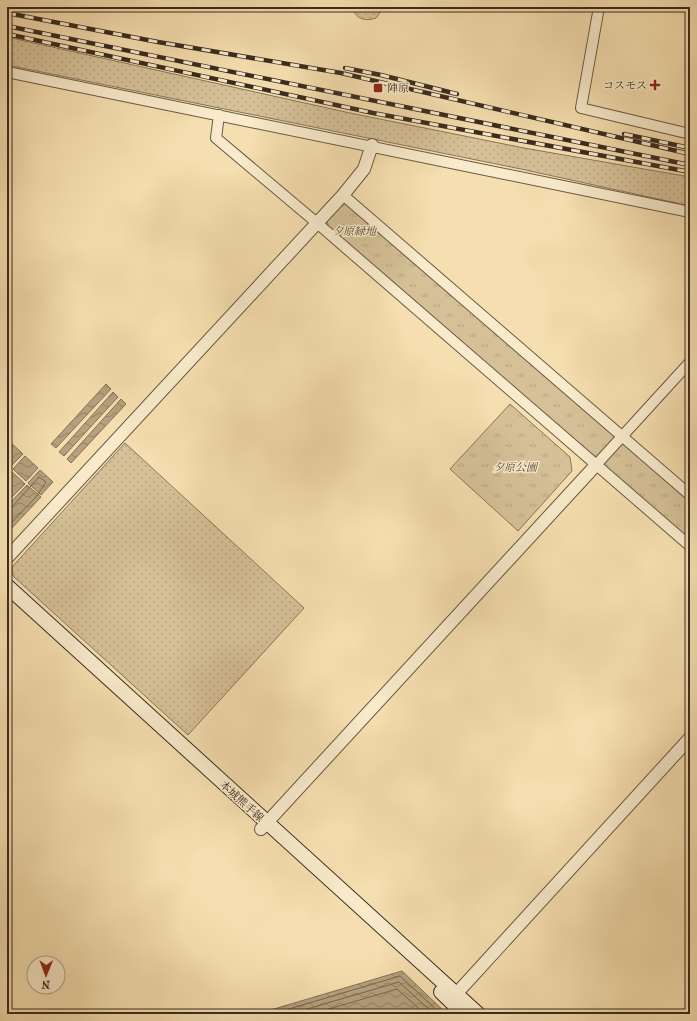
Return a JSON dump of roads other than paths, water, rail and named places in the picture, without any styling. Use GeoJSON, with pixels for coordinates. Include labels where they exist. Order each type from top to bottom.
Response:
{"type":"FeatureCollection","features":[{"type":"Feature","properties":{"kind":"main road","name":"本城熊手線"},"geometry":{"type":"LineString","coordinates":[[7,586],[464,1014]]}},
{"type":"Feature","properties":{"kind":"main road","name":"本城熊手線"},"geometry":{"type":"LineString","coordinates":[[7,596],[264,826],[457,993],[478,1014]]}},
{"type":"Feature","properties":{"kind":"street"},"geometry":{"type":"LineString","coordinates":[[599,7],[581,108],[690,134]]}},
{"type":"Feature","properties":{"kind":"street"},"geometry":{"type":"LineString","coordinates":[[7,72],[372,145],[690,212]]}},
{"type":"Feature","properties":{"kind":"street"},"geometry":{"type":"LineString","coordinates":[[219,115],[216,138],[317,223],[690,546]]}},
{"type":"Feature","properties":{"kind":"street"},"geometry":{"type":"LineString","coordinates":[[7,558],[343,195],[364,169],[372,145]]}},
{"type":"Feature","properties":{"kind":"street"},"geometry":{"type":"LineString","coordinates":[[343,195],[690,495]]}},
{"type":"Feature","properties":{"kind":"street"},"geometry":{"type":"LineString","coordinates":[[264,826],[690,362]]}},
{"type":"Feature","properties":{"kind":"street"},"geometry":{"type":"LineString","coordinates":[[457,993],[690,738]]}},
{"type":"Feature","properties":{"kind":"water"},"geometry":{"type":"Polygon","coordinates":[[[106,384],[111,389],[56,448],[51,444],[106,384]]]}},
{"type":"Feature","properties":{"kind":"water"},"geometry":{"type":"Polygon","coordinates":[[[113,392],[118,397],[64,456],[59,452],[113,392]]]}},
{"type":"Feature","properties":{"kind":"water"},"geometry":{"type":"Polygon","coordinates":[[[121,399],[126,404],[71,463],[67,459],[121,399]]]}},
{"type":"Feature","properties":{"kind":"water"},"geometry":{"type":"Polygon","coordinates":[[[10,442],[23,454],[11,466],[7,463],[7,444],[10,442]]]}},
{"type":"Feature","properties":{"kind":"water"},"geometry":{"type":"Polygon","coordinates":[[[25,456],[38,468],[26,481],[13,469],[25,456]]]}},
{"type":"Feature","properties":{"kind":"water"},"geometry":{"type":"Polygon","coordinates":[[[40,470],[53,482],[41,495],[28,483],[40,470]]]}},
{"type":"Feature","properties":{"kind":"water"},"geometry":{"type":"Polygon","coordinates":[[[11,471],[25,484],[7,502],[7,475],[11,471]]]}},
{"type":"Feature","properties":{"kind":"water"},"geometry":{"type":"Polygon","coordinates":[[[27,485],[41,497],[10,530],[7,528],[7,506],[27,485]]]}},
{"type":"Feature","properties":{"kind":"water"},"geometry":{"type":"Polygon","coordinates":[[[402,971],[447,1014],[257,1014],[402,971]]]}},
{"type":"Feature","properties":{"kind":"railway"},"geometry":{"type":"LineString","coordinates":[[7,13],[158,42],[341,73],[690,154]]}},
{"type":"Feature","properties":{"kind":"railway"},"geometry":{"type":"LineString","coordinates":[[7,26],[690,165]]}},
{"type":"Feature","properties":{"kind":"railway"},"geometry":{"type":"LineString","coordinates":[[7,34],[373,113],[690,172]]}},
{"type":"Feature","properties":{"kind":"railway"},"geometry":{"type":"LineString","coordinates":[[345,68],[381,75],[457,94]]}},
{"type":"Feature","properties":{"kind":"railway"},"geometry":{"type":"LineString","coordinates":[[624,134],[690,148]]}},
{"type":"Feature","properties":{"kind":"place","name":"コスモス"},"geometry":{"type":"Point","coordinates":[655,85]}},
{"type":"Feature","properties":{"kind":"place","name":"陣原"},"geometry":{"type":"Point","coordinates":[378,88]}},
{"type":"Feature","properties":{"kind":"park label","name":"夕原緑地"},"geometry":{"type":"Point","coordinates":[354,231]}},
{"type":"Feature","properties":{"kind":"park label","name":"夕原公園"},"geometry":{"type":"Point","coordinates":[515,467]}}]}
